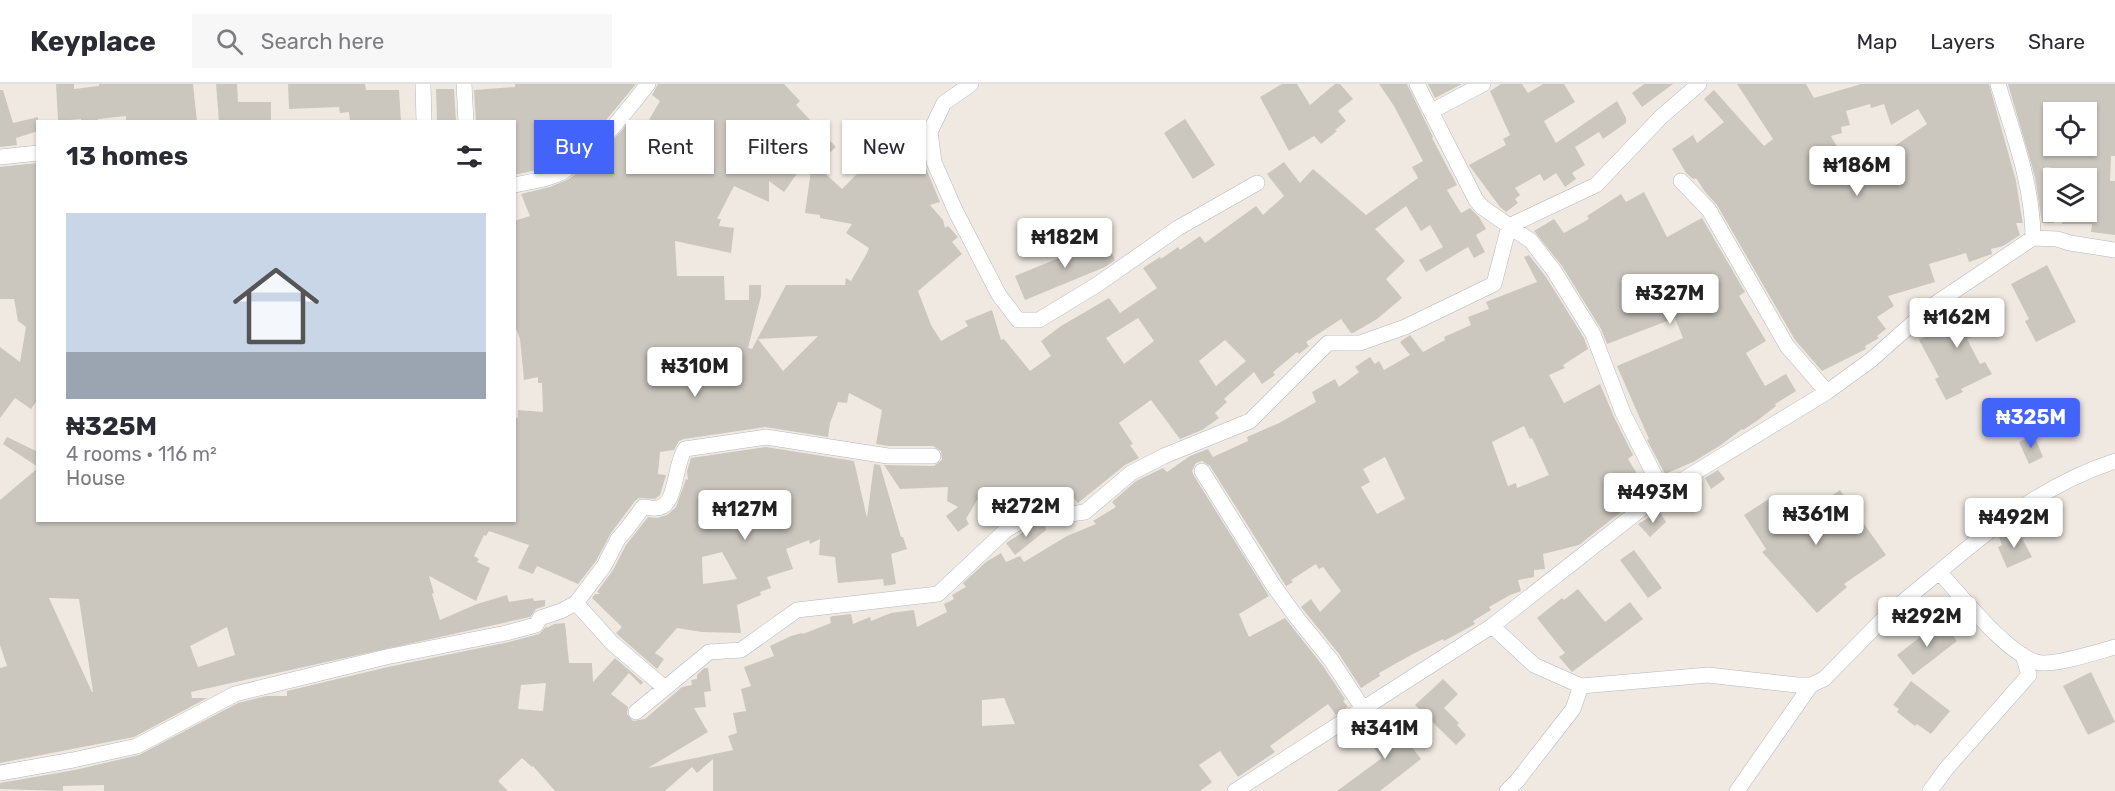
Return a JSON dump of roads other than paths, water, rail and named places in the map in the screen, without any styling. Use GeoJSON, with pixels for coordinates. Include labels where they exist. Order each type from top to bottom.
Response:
{"type":"FeatureCollection","features":[{"type":"Feature","properties":{"kind":"street"},"geometry":{"type":"LineString","coordinates":[[423,84],[424,120]]}},
{"type":"Feature","properties":{"kind":"street"},"geometry":{"type":"LineString","coordinates":[[464,84],[466,120]]}},
{"type":"Feature","properties":{"kind":"street"},"geometry":{"type":"LineString","coordinates":[[516,184],[562,172],[587,154],[648,84]]}},
{"type":"Feature","properties":{"kind":"street"},"geometry":{"type":"LineString","coordinates":[[971,84],[944,104],[930,132],[934,162],[955,210],[999,295],[1018,320],[1039,320],[1098,284],[1178,228],[1257,183]]}},
{"type":"Feature","properties":{"kind":"street"},"geometry":{"type":"LineString","coordinates":[[1417,84],[1476,200],[1482,207],[1531,241],[1554,271],[1593,334],[1623,413],[1663,492]]}},
{"type":"Feature","properties":{"kind":"street"},"geometry":{"type":"LineString","coordinates":[[1432,111],[1483,84]]}},
{"type":"Feature","properties":{"kind":"street"},"geometry":{"type":"LineString","coordinates":[[1509,226],[1596,185],[1660,117],[1698,84]]}},
{"type":"Feature","properties":{"kind":"street"},"geometry":{"type":"LineString","coordinates":[[1998,84],[2025,174],[2033,216],[2033,238]]}},
{"type":"Feature","properties":{"kind":"street"},"geometry":{"type":"LineString","coordinates":[[0,157],[36,153]]}},
{"type":"Feature","properties":{"kind":"street"},"geometry":{"type":"LineString","coordinates":[[1682,181],[1709,210],[1786,346],[1827,392]]}},
{"type":"Feature","properties":{"kind":"street"},"geometry":{"type":"LineString","coordinates":[[636,712],[709,652],[741,650],[796,610],[938,594],[1006,530],[1035,513],[1056,516],[1084,512],[1131,473],[1164,456],[1250,421],[1328,343],[1360,343],[1405,327],[1494,284],[1509,226]]}},
{"type":"Feature","properties":{"kind":"street"},"geometry":{"type":"LineString","coordinates":[[1235,791],[1492,626],[1663,492],[1827,392],[1872,360],[1932,306],[2033,238],[2057,239],[2115,250]]}},
{"type":"Feature","properties":{"kind":"street"},"geometry":{"type":"LineString","coordinates":[[0,773],[137,746],[235,694],[386,657],[536,625],[540,618],[576,603],[604,566],[618,539],[643,507],[666,506],[671,500],[676,471],[685,449],[766,437],[888,456],[933,456]]}},
{"type":"Feature","properties":{"kind":"street"},"geometry":{"type":"LineString","coordinates":[[1492,626],[1534,665],[1581,686],[1708,675],[1797,686],[1811,685],[1824,679],[1888,614],[2001,521],[2027,502],[2072,478],[2115,460]]}},
{"type":"Feature","properties":{"kind":"street"},"geometry":{"type":"LineString","coordinates":[[1202,471],[1274,585],[1331,660],[1364,710]]}},
{"type":"Feature","properties":{"kind":"street"},"geometry":{"type":"LineString","coordinates":[[1939,572],[2012,648],[2041,663],[2073,658],[2115,647]]}},
{"type":"Feature","properties":{"kind":"street"},"geometry":{"type":"LineString","coordinates":[[576,603],[612,643],[665,688]]}},
{"type":"Feature","properties":{"kind":"street"},"geometry":{"type":"LineString","coordinates":[[1930,791],[1946,769],[2029,675],[2023,655]]}},
{"type":"Feature","properties":{"kind":"street"},"geometry":{"type":"LineString","coordinates":[[1737,791],[1811,685]]}},
{"type":"Feature","properties":{"kind":"street"},"geometry":{"type":"LineString","coordinates":[[1507,791],[1573,710],[1581,686]]}}]}
